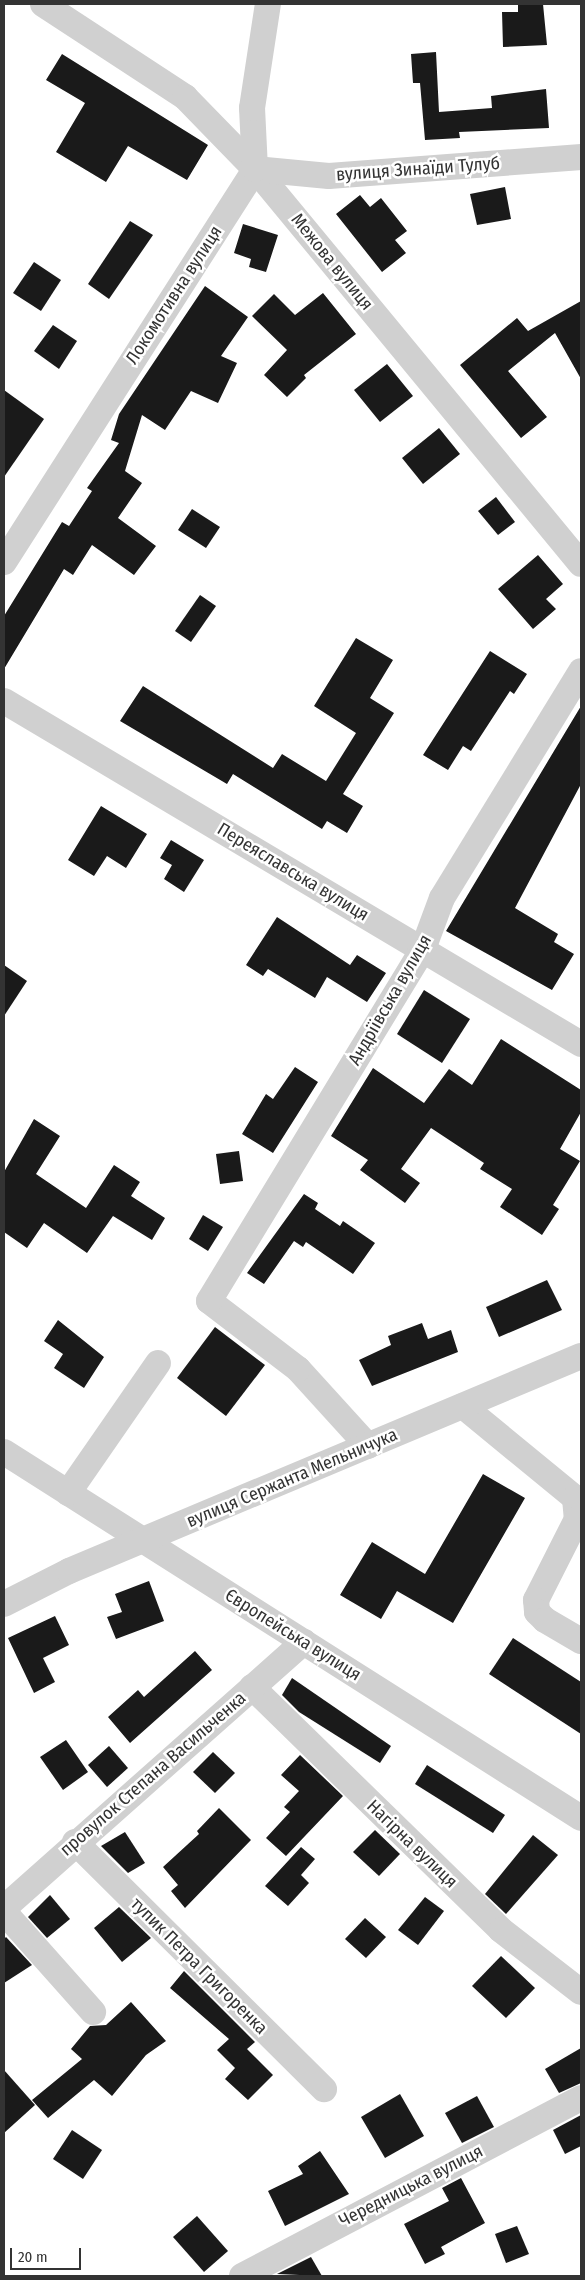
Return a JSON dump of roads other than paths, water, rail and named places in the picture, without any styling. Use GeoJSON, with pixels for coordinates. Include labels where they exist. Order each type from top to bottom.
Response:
{"type":"FeatureCollection","features":[{"type":"Feature","properties":{"kind":"street","name":"Межова вулиця"},"geometry":{"type":"LineString","coordinates":[[43,4],[92,32],[185,97],[255,168],[581,564]]}},
{"type":"Feature","properties":{"kind":"street"},"geometry":{"type":"LineString","coordinates":[[255,168],[252,108],[268,4]]}},
{"type":"Feature","properties":{"kind":"street","name":"вулиця Зинаїди Тулуб"},"geometry":{"type":"LineString","coordinates":[[255,168],[329,176],[581,157]]}},
{"type":"Feature","properties":{"kind":"street","name":"Локомотивна вулиця"},"geometry":{"type":"LineString","coordinates":[[4,562],[255,168]]}},
{"type":"Feature","properties":{"kind":"street","name":"Андріївська вулиця"},"geometry":{"type":"LineString","coordinates":[[368,1446],[298,1369],[209,1301],[423,949],[442,898],[581,671]]}},
{"type":"Feature","properties":{"kind":"street","name":"Переяславська вулиця"},"geometry":{"type":"LineString","coordinates":[[4,701],[581,1044]]}},
{"type":"Feature","properties":{"kind":"street","name":"вулиця Сержанта Мельничука"},"geometry":{"type":"LineString","coordinates":[[4,1604],[143,1540],[581,1356]]}},
{"type":"Feature","properties":{"kind":"street"},"geometry":{"type":"LineString","coordinates":[[68,1493],[158,1363]]}},
{"type":"Feature","properties":{"kind":"street"},"geometry":{"type":"LineString","coordinates":[[463,1406],[574,1498],[578,1519],[536,1600],[537,1612],[545,1620],[581,1641]]}},
{"type":"Feature","properties":{"kind":"street","name":"Європейська вулиця"},"geometry":{"type":"LineString","coordinates":[[4,1452],[581,1818]]}},
{"type":"Feature","properties":{"kind":"street","name":"провулок Степана Васильченка"},"geometry":{"type":"LineString","coordinates":[[4,1908],[75,1842],[304,1642]]}},
{"type":"Feature","properties":{"kind":"street","name":"Нагірна вулиця"},"geometry":{"type":"LineString","coordinates":[[252,1687],[501,1930],[581,1992]]}},
{"type":"Feature","properties":{"kind":"street","name":"тупик Петра Григоренка"},"geometry":{"type":"LineString","coordinates":[[75,1842],[324,2089]]}},
{"type":"Feature","properties":{"kind":"street"},"geometry":{"type":"LineString","coordinates":[[4,1912],[93,2012]]}},
{"type":"Feature","properties":{"kind":"street","name":"Чередницька вулиця"},"geometry":{"type":"LineString","coordinates":[[242,2276],[581,2098]]}}]}
